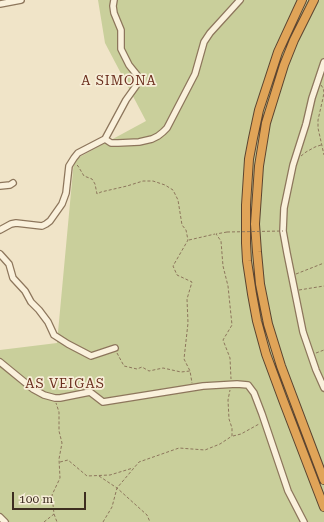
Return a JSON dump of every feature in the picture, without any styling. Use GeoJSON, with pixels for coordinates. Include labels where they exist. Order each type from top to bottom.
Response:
{"type":"FeatureCollection","features":[{"type":"Feature","properties":{"kind":"highway"},"geometry":{"type":"LineString","coordinates":[[302,0],[278,52],[259,110],[252,138],[246,206],[246,243],[252,294],[257,321],[266,354],[280,395],[324,507]]}},
{"type":"Feature","properties":{"kind":"highway"},"geometry":{"type":"LineString","coordinates":[[314,0],[294,40],[284,65],[266,123],[258,166],[255,224],[256,252],[260,284],[268,324],[280,366],[324,480]]}},
{"type":"Feature","properties":{"kind":"street"},"geometry":{"type":"LineString","coordinates":[[0,4],[21,0]]}},
{"type":"Feature","properties":{"kind":"street"},"geometry":{"type":"LineString","coordinates":[[0,230],[16,223],[42,226],[46,224],[62,204],[66,193],[71,163],[78,153],[105,139],[126,100],[136,86],[138,78],[137,75],[129,65],[121,46],[121,30],[114,13],[114,0]]}},
{"type":"Feature","properties":{"kind":"street"},"geometry":{"type":"LineString","coordinates":[[105,139],[118,143],[139,142],[158,136],[163,132],[174,115],[195,74],[204,42],[210,33],[240,0]]}},
{"type":"Feature","properties":{"kind":"street"},"geometry":{"type":"LineString","coordinates":[[324,62],[294,160],[284,208],[283,231],[303,332],[310,355],[324,388]]}},
{"type":"Feature","properties":{"kind":"street"},"geometry":{"type":"LineString","coordinates":[[0,186],[10,185],[13,183]]}},
{"type":"Feature","properties":{"kind":"street"},"geometry":{"type":"LineString","coordinates":[[0,254],[9,264],[13,278],[25,291],[30,302],[39,310],[48,322],[54,335],[92,356],[115,348]]}},
{"type":"Feature","properties":{"kind":"street"},"geometry":{"type":"LineString","coordinates":[[0,362],[32,389],[44,395],[55,398],[90,392],[103,402],[193,387],[232,384],[248,385],[254,393],[265,421],[288,490],[304,522]]}},
{"type":"Feature","properties":{"kind":"street"},"geometry":{"type":"LineString","coordinates":[[0,518],[5,522]]}},
{"type":"Feature","properties":{"kind":"path"},"geometry":{"type":"LineString","coordinates":[[317,84],[323,88],[324,92],[318,124],[318,132],[324,155]]}},
{"type":"Feature","properties":{"kind":"path"},"geometry":{"type":"LineString","coordinates":[[294,160],[322,144]]}},
{"type":"Feature","properties":{"kind":"path"},"geometry":{"type":"LineString","coordinates":[[71,163],[78,166],[84,176],[92,179],[95,184],[97,194],[143,182],[153,181],[166,185],[173,190],[178,200],[182,225],[186,230],[188,240],[173,266],[177,275],[192,282],[187,300],[188,323],[184,359],[190,372],[193,387]]}},
{"type":"Feature","properties":{"kind":"path"},"geometry":{"type":"LineString","coordinates":[[188,240],[227,232],[283,231]]}},
{"type":"Feature","properties":{"kind":"path"},"geometry":{"type":"LineString","coordinates":[[216,234],[221,241],[223,266],[228,286],[232,325],[223,340],[230,358],[232,384],[228,400],[232,436]]}},
{"type":"Feature","properties":{"kind":"path"},"geometry":{"type":"LineString","coordinates":[[292,276],[324,263]]}},
{"type":"Feature","properties":{"kind":"path"},"geometry":{"type":"LineString","coordinates":[[295,291],[324,286]]}},
{"type":"Feature","properties":{"kind":"path"},"geometry":{"type":"LineString","coordinates":[[115,348],[124,366],[136,369],[142,368],[149,371],[163,368],[181,372],[190,372]]}},
{"type":"Feature","properties":{"kind":"path"},"geometry":{"type":"LineString","coordinates":[[310,355],[324,350]]}},
{"type":"Feature","properties":{"kind":"path"},"geometry":{"type":"LineString","coordinates":[[55,398],[59,412],[58,431],[62,443],[59,459],[60,478],[52,495],[54,514],[57,522]]}},
{"type":"Feature","properties":{"kind":"path"},"geometry":{"type":"LineString","coordinates":[[103,522],[112,507],[117,488],[139,462],[179,448],[205,450],[220,444],[232,436],[241,434],[265,421]]}},
{"type":"Feature","properties":{"kind":"path"},"geometry":{"type":"LineString","coordinates":[[59,463],[68,460],[87,476],[110,475],[134,468]]}},
{"type":"Feature","properties":{"kind":"path"},"geometry":{"type":"LineString","coordinates":[[99,476],[117,488],[147,515],[150,522]]}},
{"type":"Feature","properties":{"kind":"path"},"geometry":{"type":"LineString","coordinates":[[44,522],[54,514]]}},
{"type":"Feature","properties":{"kind":"green space"},"geometry":{"type":"Polygon","coordinates":[[[98,0],[324,0],[324,522],[0,522],[0,350],[57,343],[74,160],[146,121],[105,43],[98,0]]]}},
{"type":"Feature","properties":{"kind":"district","name":"A SIMONA"},"geometry":{"type":"Point","coordinates":[119,81]}},
{"type":"Feature","properties":{"kind":"district","name":"AS VEIGAS"},"geometry":{"type":"Point","coordinates":[65,384]}}]}
